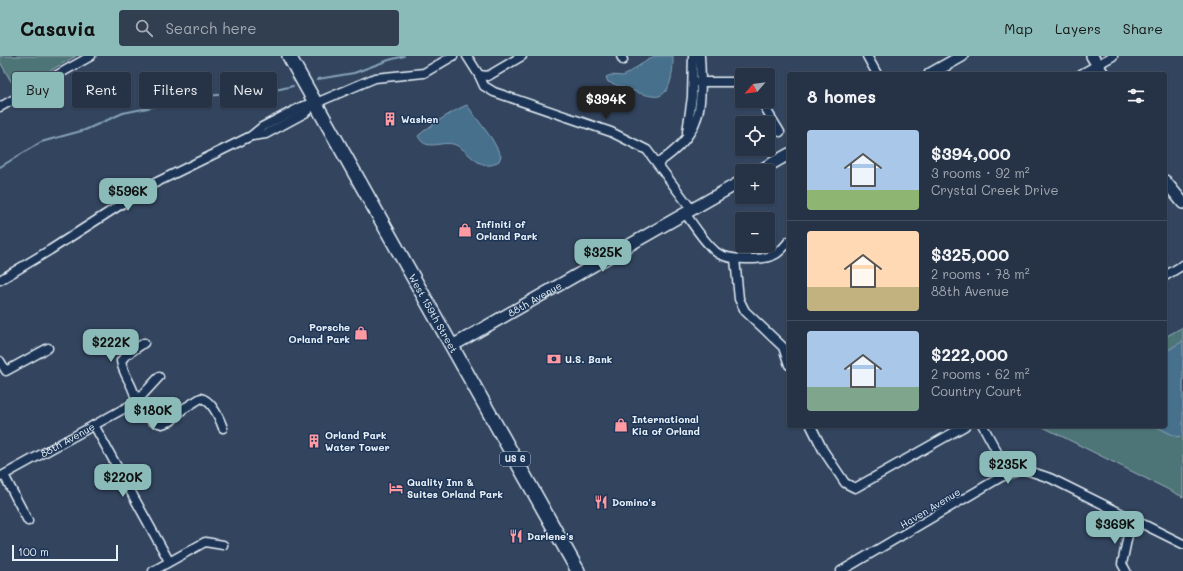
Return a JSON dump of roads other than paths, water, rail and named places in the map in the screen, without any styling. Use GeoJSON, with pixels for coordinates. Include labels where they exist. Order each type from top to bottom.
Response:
{"type":"FeatureCollection","features":[{"type":"Feature","properties":{"kind":"main road","name":"West 159th Street"},"geometry":{"type":"LineString","coordinates":[[290,56],[578,571]]}},
{"type":"Feature","properties":{"kind":"street"},"geometry":{"type":"LineString","coordinates":[[0,108],[91,56]]}},
{"type":"Feature","properties":{"kind":"street"},"geometry":{"type":"LineString","coordinates":[[0,280],[153,184],[251,136],[266,134],[305,113],[316,103],[375,78],[424,73],[452,56]]}},
{"type":"Feature","properties":{"kind":"street"},"geometry":{"type":"LineString","coordinates":[[467,56],[484,86],[494,92],[611,132],[647,150],[658,163],[702,236],[717,252],[735,259],[758,258],[775,255],[787,244]]}},
{"type":"Feature","properties":{"kind":"street"},"geometry":{"type":"LineString","coordinates":[[479,75],[488,76],[522,56]]}},
{"type":"Feature","properties":{"kind":"street"},"geometry":{"type":"LineString","coordinates":[[658,163],[679,146],[697,120],[699,108],[693,56]]}},
{"type":"Feature","properties":{"kind":"street"},"geometry":{"type":"LineString","coordinates":[[696,82],[700,56]]}},
{"type":"Feature","properties":{"kind":"street"},"geometry":{"type":"LineString","coordinates":[[867,56],[877,72]]}},
{"type":"Feature","properties":{"kind":"street"},"geometry":{"type":"LineString","coordinates":[[934,72],[962,56]]}},
{"type":"Feature","properties":{"kind":"street"},"geometry":{"type":"LineString","coordinates":[[1085,72],[1113,56]]}},
{"type":"Feature","properties":{"kind":"street"},"geometry":{"type":"LineString","coordinates":[[696,82],[735,82]]}},
{"type":"Feature","properties":{"kind":"street"},"geometry":{"type":"LineString","coordinates":[[765,108],[780,132]]}},
{"type":"Feature","properties":{"kind":"street"},"geometry":{"type":"LineString","coordinates":[[771,164],[787,155]]}},
{"type":"Feature","properties":{"kind":"street"},"geometry":{"type":"LineString","coordinates":[[1167,184],[1183,204]]}},
{"type":"Feature","properties":{"kind":"street","name":"88th Avenue"},"geometry":{"type":"LineString","coordinates":[[452,346],[735,185]]}},
{"type":"Feature","properties":{"kind":"street"},"geometry":{"type":"LineString","coordinates":[[735,259],[739,299],[745,311],[783,347],[787,360]]}},
{"type":"Feature","properties":{"kind":"street"},"geometry":{"type":"LineString","coordinates":[[1167,275],[1183,265]]}},
{"type":"Feature","properties":{"kind":"street"},"geometry":{"type":"LineString","coordinates":[[144,343],[133,350],[121,361],[122,368],[135,393],[136,402],[152,421],[162,424],[171,421],[183,409],[201,398],[206,399],[213,408],[224,428]]}},
{"type":"Feature","properties":{"kind":"street"},"geometry":{"type":"LineString","coordinates":[[0,361],[6,371],[48,348]]}},
{"type":"Feature","properties":{"kind":"street","name":"88th Avenue"},"geometry":{"type":"LineString","coordinates":[[2,476],[136,402],[159,377]]}},
{"type":"Feature","properties":{"kind":"street"},"geometry":{"type":"LineString","coordinates":[[94,425],[169,562]]}},
{"type":"Feature","properties":{"kind":"street"},"geometry":{"type":"LineString","coordinates":[[812,428],[823,450],[845,483],[855,488],[961,428]]}},
{"type":"Feature","properties":{"kind":"street"},"geometry":{"type":"LineString","coordinates":[[984,428],[1009,474]]}},
{"type":"Feature","properties":{"kind":"street","name":"Haven Avenue"},"geometry":{"type":"LineString","coordinates":[[841,571],[1001,477],[1023,469],[1050,478],[1183,544]]}},
{"type":"Feature","properties":{"kind":"street"},"geometry":{"type":"LineString","coordinates":[[2,476],[28,521]]}},
{"type":"Feature","properties":{"kind":"street"},"geometry":{"type":"LineString","coordinates":[[1126,571],[1122,564],[1128,535],[1136,521]]}},
{"type":"Feature","properties":{"kind":"street"},"geometry":{"type":"LineString","coordinates":[[152,571],[205,542],[223,545]]}},
{"type":"Feature","properties":{"kind":"water"},"geometry":{"type":"Polygon","coordinates":[[[654,56],[673,56],[671,80],[667,90],[663,94],[659,96],[649,96],[608,82],[606,77],[611,75],[623,76],[654,56]]]}},
{"type":"Feature","properties":{"kind":"water"},"geometry":{"type":"Polygon","coordinates":[[[467,105],[492,139],[501,156],[499,161],[493,165],[485,165],[480,163],[463,149],[453,144],[448,143],[429,145],[421,141],[418,136],[442,119],[467,105]]]}},
{"type":"Feature","properties":{"kind":"water"},"geometry":{"type":"Polygon","coordinates":[[[1183,341],[1183,435],[1177,437],[1159,428],[1167,428],[1167,351],[1183,341]]]}},
{"type":"Feature","properties":{"kind":"waterway"},"geometry":{"type":"LineString","coordinates":[[318,79],[354,73],[404,56]]}},
{"type":"Feature","properties":{"kind":"waterway"},"geometry":{"type":"LineString","coordinates":[[0,167],[41,142],[85,130],[123,113],[207,96],[280,89],[293,86]]}},
{"type":"Feature","properties":{"kind":"place","name":"Washen"},"geometry":{"type":"Point","coordinates":[390,119]}},
{"type":"Feature","properties":{"kind":"place","name":"Infiniti of Orland Park"},"geometry":{"type":"Point","coordinates":[465,230]}},
{"type":"Feature","properties":{"kind":"place","name":"Porsche Orland Park"},"geometry":{"type":"Point","coordinates":[361,333]}},
{"type":"Feature","properties":{"kind":"place","name":"U.S. Bank"},"geometry":{"type":"Point","coordinates":[554,359]}},
{"type":"Feature","properties":{"kind":"place","name":"International Kia of Orland"},"geometry":{"type":"Point","coordinates":[621,425]}},
{"type":"Feature","properties":{"kind":"place","name":"Orland Park Water Tower"},"geometry":{"type":"Point","coordinates":[314,441]}},
{"type":"Feature","properties":{"kind":"place","name":"Quality Inn & Suites Orland Park"},"geometry":{"type":"Point","coordinates":[396,488]}},
{"type":"Feature","properties":{"kind":"place","name":"Domino's"},"geometry":{"type":"Point","coordinates":[601,502]}},
{"type":"Feature","properties":{"kind":"place","name":"Darlene's"},"geometry":{"type":"Point","coordinates":[516,536]}}]}
